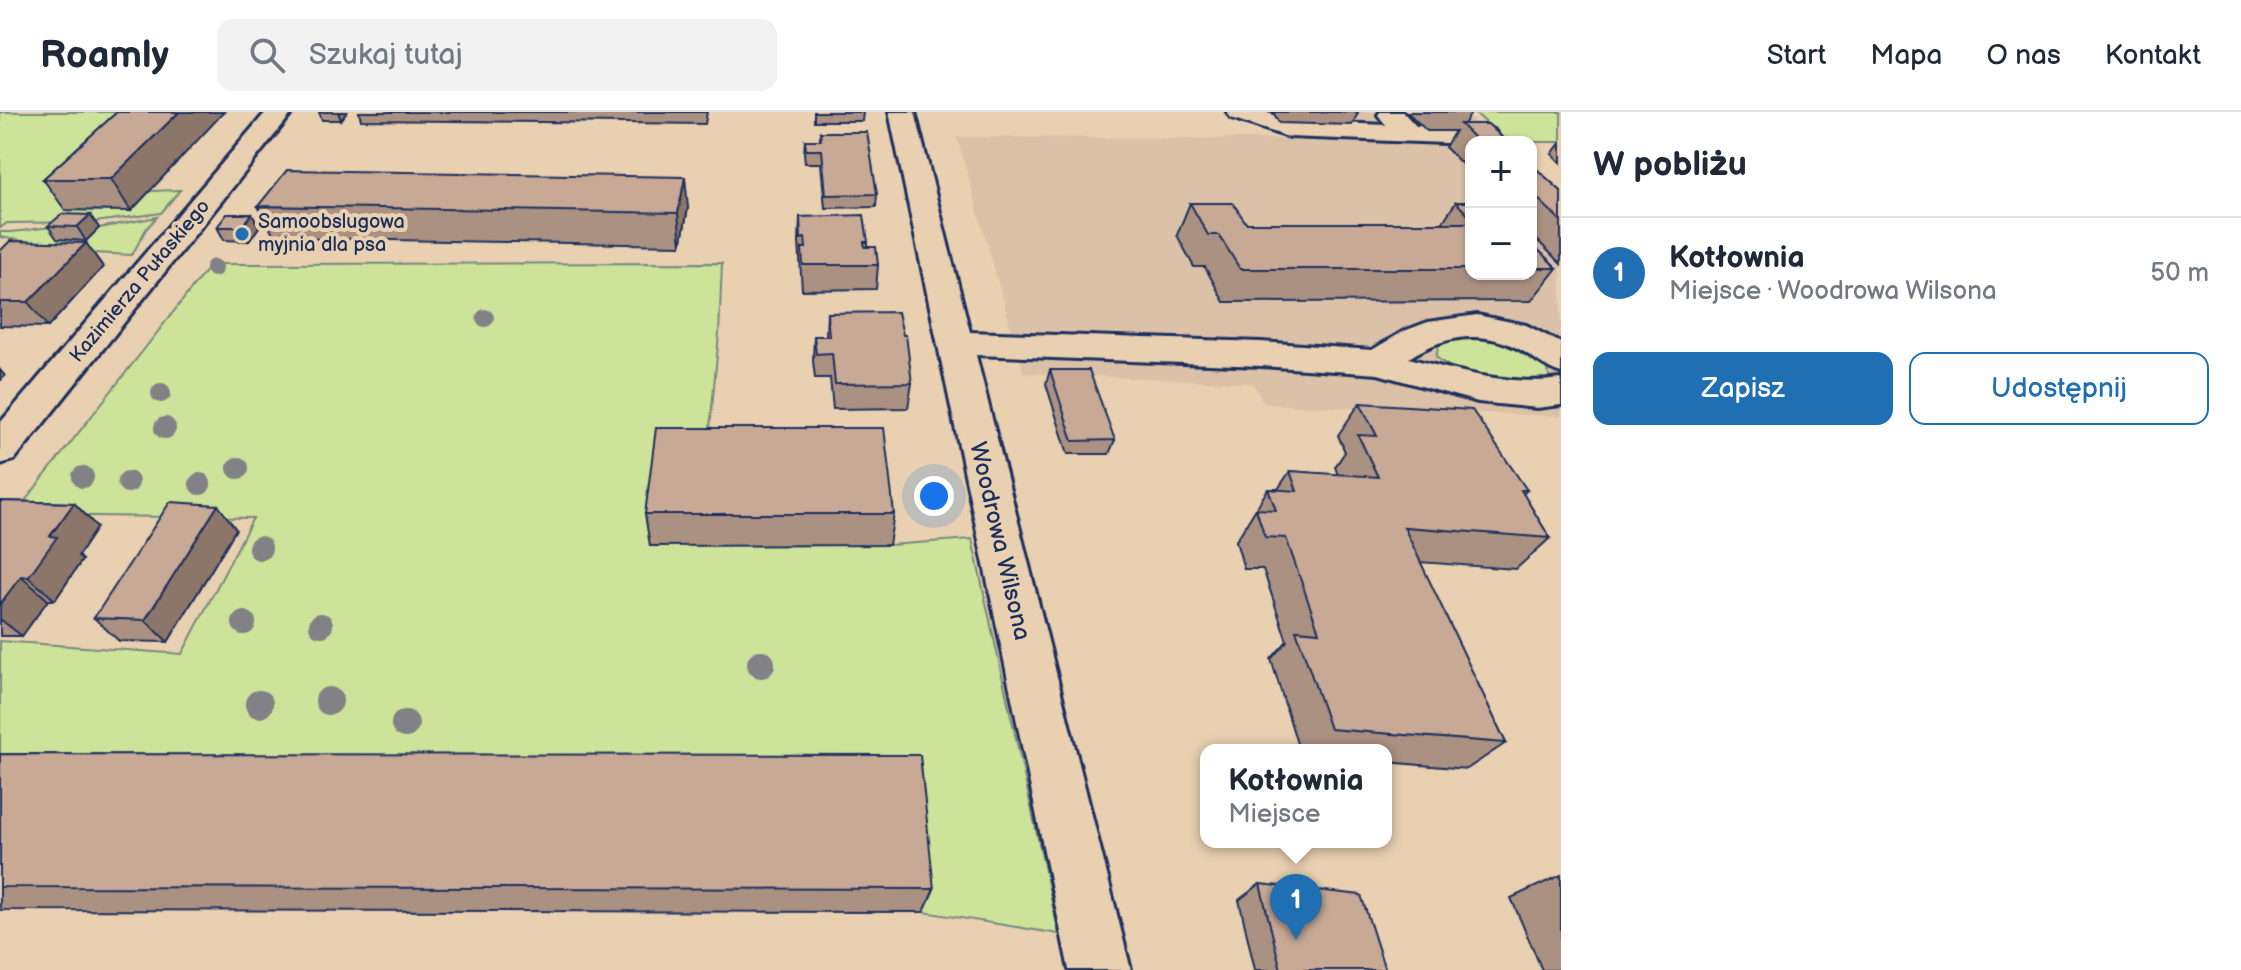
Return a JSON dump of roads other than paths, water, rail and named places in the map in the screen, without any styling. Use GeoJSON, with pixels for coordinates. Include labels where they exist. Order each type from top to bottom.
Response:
{"type":"FeatureCollection","features":[{"type":"Feature","properties":{"kind":"street","name":"Kazimierza Pułaskiego"},"geometry":{"type":"LineString","coordinates":[[0,450],[280,112]]}},
{"type":"Feature","properties":{"kind":"street","name":"Woodrowa Wilsona"},"geometry":{"type":"LineString","coordinates":[[902,112],[1100,970]]}},
{"type":"Feature","properties":{"kind":"street"},"geometry":{"type":"LineString","coordinates":[[1240,112],[1288,129],[1465,138]]}},
{"type":"Feature","properties":{"kind":"street"},"geometry":{"type":"LineString","coordinates":[[1388,112],[1409,134]]}},
{"type":"Feature","properties":{"kind":"street"},"geometry":{"type":"LineString","coordinates":[[1456,112],[1484,136]]}},
{"type":"Feature","properties":{"kind":"street"},"geometry":{"type":"LineString","coordinates":[[1379,362],[1424,334],[1468,326],[1515,332],[1536,341],[1561,361]]}},
{"type":"Feature","properties":{"kind":"street"},"geometry":{"type":"LineString","coordinates":[[955,343],[1231,352],[1379,362],[1478,389],[1537,395],[1561,392]]}},
{"type":"Feature","properties":{"kind":"place","name":"Samoobslugowa myjnia dla psa"},"geometry":{"type":"Point","coordinates":[242,234]}},
{"type":"Feature","properties":{"kind":"place","name":"Kotłownia"},"geometry":{"type":"Point","coordinates":[1296,940]}}]}
